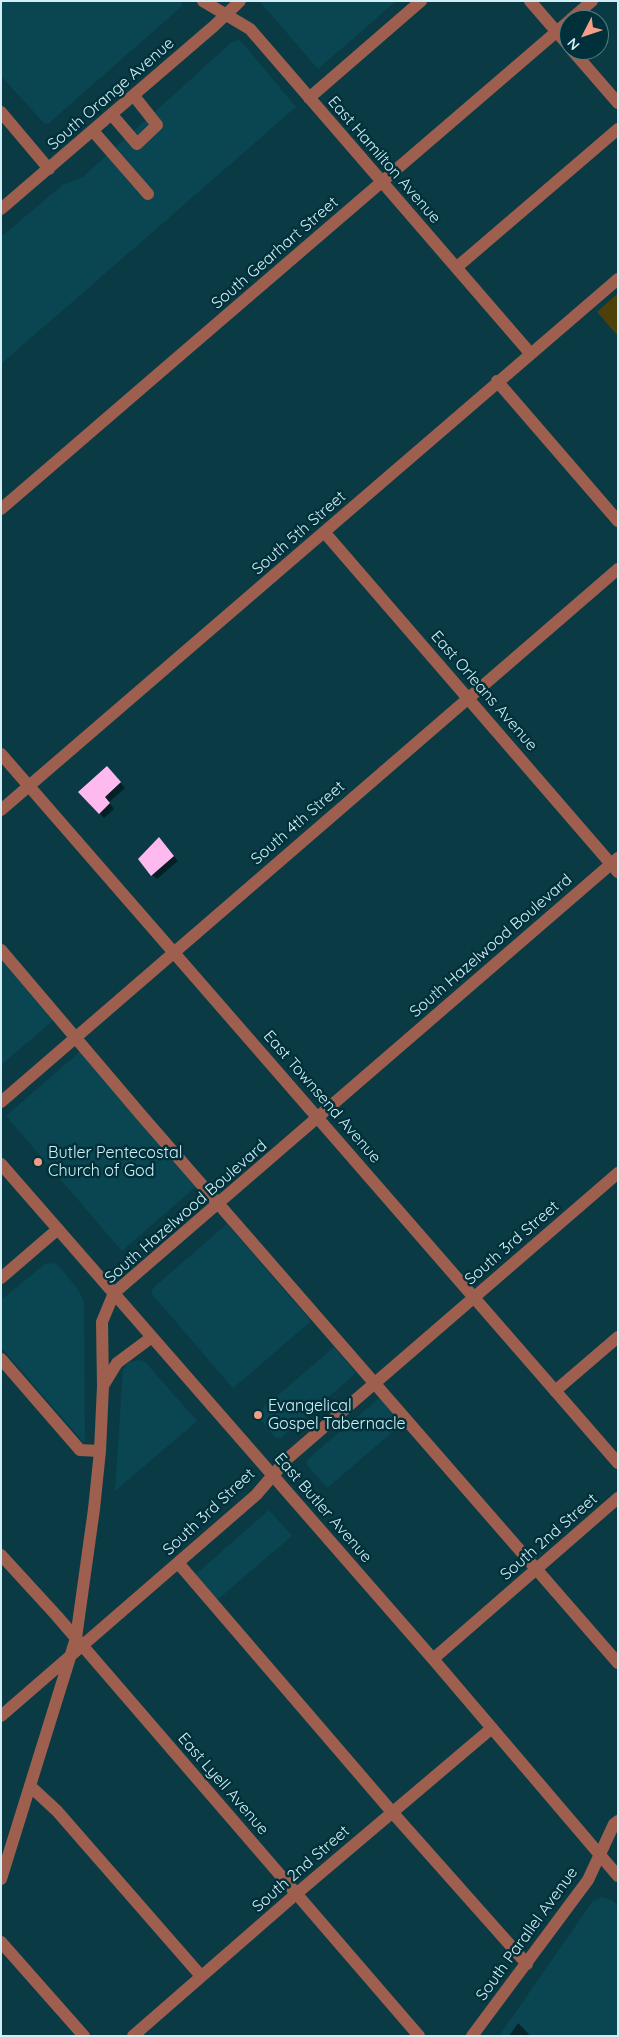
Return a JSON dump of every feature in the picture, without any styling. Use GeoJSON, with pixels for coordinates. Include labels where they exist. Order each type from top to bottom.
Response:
{"type":"FeatureCollection","features":[{"type":"Feature","properties":{"kind":"street","name":"East Hamilton Avenue"},"geometry":{"type":"LineString","coordinates":[[203,1],[250,29],[381,183],[457,267],[530,353]]}},
{"type":"Feature","properties":{"kind":"street","name":"South Orange Avenue"},"geometry":{"type":"LineString","coordinates":[[1,209],[134,96],[240,1]]}},
{"type":"Feature","properties":{"kind":"street"},"geometry":{"type":"LineString","coordinates":[[309,98],[420,1]]}},
{"type":"Feature","properties":{"kind":"street"},"geometry":{"type":"LineString","coordinates":[[530,1],[559,34]]}},
{"type":"Feature","properties":{"kind":"street","name":"South Gearhart Street"},"geometry":{"type":"LineString","coordinates":[[582,10],[592,1]]}},
{"type":"Feature","properties":{"kind":"street","name":"South Gearhart Street"},"geometry":{"type":"LineString","coordinates":[[1,509],[557,32]]}},
{"type":"Feature","properties":{"kind":"street"},"geometry":{"type":"LineString","coordinates":[[581,60],[618,103]]}},
{"type":"Feature","properties":{"kind":"street"},"geometry":{"type":"LineString","coordinates":[[112,115],[137,144],[157,125],[134,96]]}},
{"type":"Feature","properties":{"kind":"street"},"geometry":{"type":"LineString","coordinates":[[1,112],[49,169]]}},
{"type":"Feature","properties":{"kind":"street"},"geometry":{"type":"LineString","coordinates":[[457,267],[618,129]]}},
{"type":"Feature","properties":{"kind":"street"},"geometry":{"type":"LineString","coordinates":[[93,131],[148,194]]}},
{"type":"Feature","properties":{"kind":"street","name":"South 5th Street"},"geometry":{"type":"LineString","coordinates":[[1,810],[325,533],[497,381],[618,279]]}},
{"type":"Feature","properties":{"kind":"street"},"geometry":{"type":"LineString","coordinates":[[497,381],[618,522]]}},
{"type":"Feature","properties":{"kind":"street","name":"East Orleans Avenue"},"geometry":{"type":"LineString","coordinates":[[325,533],[615,864]]}},
{"type":"Feature","properties":{"kind":"street","name":"South 4th Street"},"geometry":{"type":"LineString","coordinates":[[1,1102],[618,569]]}},
{"type":"Feature","properties":{"kind":"street","name":"East Townsend Avenue"},"geometry":{"type":"LineString","coordinates":[[1,754],[618,1463]]}},
{"type":"Feature","properties":{"kind":"street","name":"South Hazelwood Boulevard"},"geometry":{"type":"LineString","coordinates":[[1,1879],[77,1646],[100,1451],[103,1386],[102,1322],[114,1293],[615,864]]}},
{"type":"Feature","properties":{"kind":"street"},"geometry":{"type":"LineString","coordinates":[[1,950],[148,1123],[618,1663]]}},
{"type":"Feature","properties":{"kind":"street","name":"East Butler Avenue"},"geometry":{"type":"LineString","coordinates":[[1,1164],[433,1659],[618,1876]]}},
{"type":"Feature","properties":{"kind":"street","name":"South 3rd Street"},"geometry":{"type":"LineString","coordinates":[[1,1716],[77,1646],[178,1564],[256,1496],[287,1459],[618,1172]]}},
{"type":"Feature","properties":{"kind":"street"},"geometry":{"type":"LineString","coordinates":[[1,1278],[58,1229]]}},
{"type":"Feature","properties":{"kind":"street"},"geometry":{"type":"LineString","coordinates":[[103,1386],[117,1363],[152,1337]]}},
{"type":"Feature","properties":{"kind":"street"},"geometry":{"type":"LineString","coordinates":[[555,1392],[618,1337]]}},
{"type":"Feature","properties":{"kind":"street"},"geometry":{"type":"LineString","coordinates":[[1,1359],[80,1450],[100,1451]]}},
{"type":"Feature","properties":{"kind":"street","name":"South 2nd Street"},"geometry":{"type":"LineString","coordinates":[[433,1659],[618,1498]]}},
{"type":"Feature","properties":{"kind":"street","name":"East Lyell Avenue"},"geometry":{"type":"LineString","coordinates":[[1,1555],[77,1646],[419,2036]]}},
{"type":"Feature","properties":{"kind":"street"},"geometry":{"type":"LineString","coordinates":[[178,1564],[392,1812],[527,1964]]}},
{"type":"Feature","properties":{"kind":"street","name":"South 2nd Street"},"geometry":{"type":"LineString","coordinates":[[133,2036],[296,1894],[492,1728]]}},
{"type":"Feature","properties":{"kind":"street"},"geometry":{"type":"LineString","coordinates":[[30,1786],[57,1811],[201,1976]]}},
{"type":"Feature","properties":{"kind":"street","name":"South Parallel Avenue"},"geometry":{"type":"LineString","coordinates":[[472,2036],[588,1880],[614,1824],[618,1822]]}},
{"type":"Feature","properties":{"kind":"street"},"geometry":{"type":"LineString","coordinates":[[1,1942],[84,2036]]}},
{"type":"Feature","properties":{"kind":"shaded area"},"geometry":{"type":"Polygon","coordinates":[[[1,1],[181,1],[182,6],[49,123],[45,124],[1,76],[1,1]]]}},
{"type":"Feature","properties":{"kind":"shaded area"},"geometry":{"type":"Polygon","coordinates":[[[263,1],[396,1],[318,69],[261,3],[263,1]]]}},
{"type":"Feature","properties":{"kind":"shaded area"},"geometry":{"type":"Polygon","coordinates":[[[240,40],[296,107],[1,364],[1,237],[64,184],[83,177],[232,42],[240,40]]]}},
{"type":"Feature","properties":{"kind":"shaded area"},"geometry":{"type":"Polygon","coordinates":[[[618,293],[618,336],[597,312],[618,293]]]}},
{"type":"Feature","properties":{"kind":"shaded area"},"geometry":{"type":"Polygon","coordinates":[[[1,954],[56,1018],[1,1065],[1,954]]]}},
{"type":"Feature","properties":{"kind":"shaded area"},"geometry":{"type":"Polygon","coordinates":[[[83,1049],[200,1183],[122,1251],[6,1116],[83,1049]]]}},
{"type":"Feature","properties":{"kind":"shaded area"},"geometry":{"type":"Polygon","coordinates":[[[227,1224],[311,1321],[233,1388],[152,1294],[152,1289],[227,1224]]]}},
{"type":"Feature","properties":{"kind":"shaded area"},"geometry":{"type":"Polygon","coordinates":[[[52,1263],[58,1265],[79,1291],[84,1302],[85,1444],[1,1347],[1,1300],[45,1264],[52,1263]]]}},
{"type":"Feature","properties":{"kind":"shaded area"},"geometry":{"type":"Polygon","coordinates":[[[334,1347],[356,1373],[281,1438],[276,1438],[256,1414],[334,1347]]]}},
{"type":"Feature","properties":{"kind":"shaded area"},"geometry":{"type":"Polygon","coordinates":[[[139,1360],[145,1362],[197,1421],[115,1491],[123,1370],[128,1363],[139,1360]]]}},
{"type":"Feature","properties":{"kind":"shaded area"},"geometry":{"type":"Polygon","coordinates":[[[383,1395],[405,1421],[327,1488],[307,1465],[307,1460],[383,1395]]]}},
{"type":"Feature","properties":{"kind":"shaded area"},"geometry":{"type":"Polygon","coordinates":[[[269,1510],[292,1536],[217,1600],[195,1575],[269,1510]]]}},
{"type":"Feature","properties":{"kind":"shaded area"},"geometry":{"type":"Polygon","coordinates":[[[602,1897],[613,1901],[618,1907],[618,2036],[499,2036],[593,1901],[602,1897]]]}},
{"type":"Feature","properties":{"kind":"building"},"geometry":{"type":"Polygon","coordinates":[[[107,766],[121,782],[105,797],[110,803],[99,814],[78,792],[107,766]]]}},
{"type":"Feature","properties":{"kind":"building"},"geometry":{"type":"Polygon","coordinates":[[[159,837],[174,856],[151,876],[138,859],[159,837]]]}},
{"type":"Feature","properties":{"kind":"place","name":"Butler Pentecostal Church of God"},"geometry":{"type":"Point","coordinates":[38,1162]}},
{"type":"Feature","properties":{"kind":"place","name":"Evangelical Gospel Tabernacle"},"geometry":{"type":"Point","coordinates":[258,1415]}}]}
